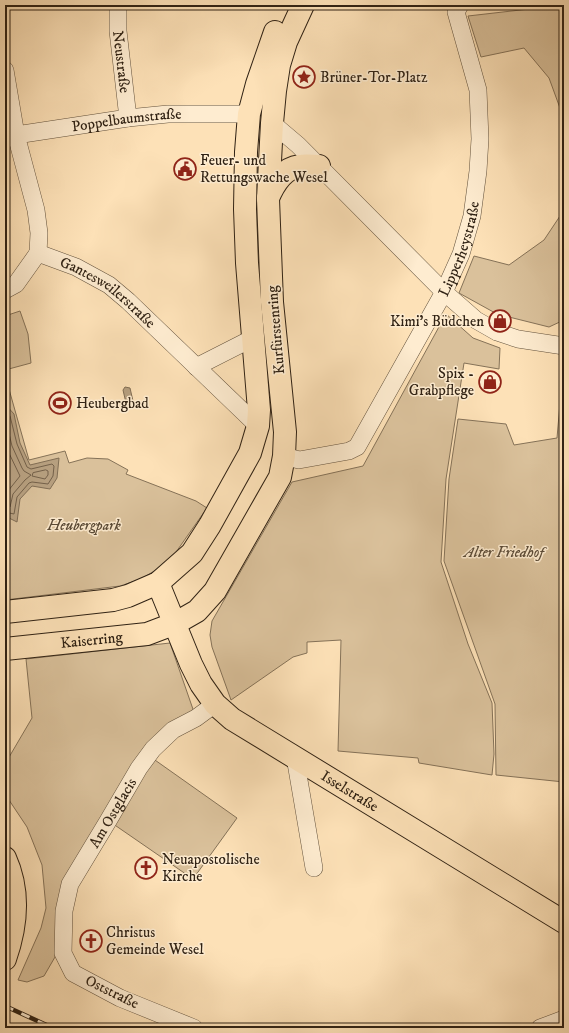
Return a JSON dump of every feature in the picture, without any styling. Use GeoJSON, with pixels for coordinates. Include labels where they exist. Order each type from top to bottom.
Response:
{"type":"FeatureCollection","features":[{"type":"Feature","properties":{"kind":"main road","name":"Kurfürstenring"},"geometry":{"type":"LineString","coordinates":[[158,583],[196,548],[240,474],[250,453],[258,426],[259,410],[247,263],[245,209],[246,152],[249,114],[257,84],[272,39],[289,5]]}},
{"type":"Feature","properties":{"kind":"main road","name":"Kurfürstenring"},"geometry":{"type":"LineString","coordinates":[[176,623],[197,610],[215,591],[280,477],[284,456],[285,432],[272,302],[268,199],[272,123],[279,65],[286,42],[304,5]]}},
{"type":"Feature","properties":{"kind":"main road"},"geometry":{"type":"LineString","coordinates":[[249,114],[272,123]]}},
{"type":"Feature","properties":{"kind":"main road"},"geometry":{"type":"LineString","coordinates":[[268,199],[273,185],[277,179],[286,172],[298,166],[319,166]]}},
{"type":"Feature","properties":{"kind":"main road"},"geometry":{"type":"LineString","coordinates":[[258,426],[284,456]]}},
{"type":"Feature","properties":{"kind":"main road"},"geometry":{"type":"LineString","coordinates":[[5,612],[113,600],[128,596],[158,583]]}},
{"type":"Feature","properties":{"kind":"main road","name":"Isselstraße"},"geometry":{"type":"LineString","coordinates":[[158,583],[201,684],[215,704],[232,719],[564,922]]}},
{"type":"Feature","properties":{"kind":"main road","name":"Kaiserring"},"geometry":{"type":"LineString","coordinates":[[5,649],[147,634],[176,623]]}},
{"type":"Feature","properties":{"kind":"main road"},"geometry":{"type":"LineString","coordinates":[[5,858],[11,875],[15,900],[15,923],[10,945],[5,958]]}},
{"type":"Feature","properties":{"kind":"street","name":"Neustraße"},"geometry":{"type":"LineString","coordinates":[[118,5],[118,31],[128,118]]}},
{"type":"Feature","properties":{"kind":"street","name":"Lipperheystraße"},"geometry":{"type":"LineString","coordinates":[[284,456],[299,460],[349,451],[357,447],[444,292],[461,254],[472,216],[479,165],[480,139],[478,90],[456,12],[460,5]]}},
{"type":"Feature","properties":{"kind":"street"},"geometry":{"type":"LineString","coordinates":[[5,70],[11,137],[36,210],[39,233],[38,253],[16,284],[5,290]]}},
{"type":"Feature","properties":{"kind":"street","name":"Poppelbaumstraße"},"geometry":{"type":"LineString","coordinates":[[11,137],[128,118],[168,114],[249,114]]}},
{"type":"Feature","properties":{"kind":"street"},"geometry":{"type":"LineString","coordinates":[[272,123],[319,166],[444,292],[476,320],[497,332],[523,340],[564,346]]}},
{"type":"Feature","properties":{"kind":"street","name":"Gantesweilerstraße"},"geometry":{"type":"LineString","coordinates":[[38,253],[76,267],[109,285],[133,306],[258,426]]}},
{"type":"Feature","properties":{"kind":"street"},"geometry":{"type":"LineString","coordinates":[[196,367],[253,338]]}},
{"type":"Feature","properties":{"kind":"street","name":"Am Ostglacis"},"geometry":{"type":"LineString","coordinates":[[63,953],[64,911],[70,884],[139,768],[153,749],[173,730],[196,718],[215,704]]}},
{"type":"Feature","properties":{"kind":"street"},"geometry":{"type":"LineString","coordinates":[[295,757],[314,868]]}},
{"type":"Feature","properties":{"kind":"street","name":"Oststraße"},"geometry":{"type":"LineString","coordinates":[[63,953],[73,973],[120,998],[194,1028]]}},
{"type":"Feature","properties":{"kind":"street"},"geometry":{"type":"LineString","coordinates":[[540,1028],[564,1019]]}},
{"type":"Feature","properties":{"kind":"green space"},"geometry":{"type":"Polygon","coordinates":[[[564,5],[564,119],[549,78],[524,48],[481,57],[468,16],[564,5]]]}},
{"type":"Feature","properties":{"kind":"green space"},"geometry":{"type":"Polygon","coordinates":[[[564,210],[564,320],[549,327],[497,314],[459,293],[474,256],[509,265],[544,240],[564,210]]]}},
{"type":"Feature","properties":{"kind":"green space"},"geometry":{"type":"Polygon","coordinates":[[[20,311],[28,334],[31,363],[5,370],[5,316],[20,311]]]}},
{"type":"Feature","properties":{"kind":"green space"},"geometry":{"type":"Polygon","coordinates":[[[446,314],[473,338],[500,348],[499,369],[464,363],[446,479],[441,562],[468,644],[492,703],[494,754],[492,775],[419,763],[418,758],[338,751],[341,640],[307,642],[307,653],[293,657],[231,700],[212,647],[210,635],[212,621],[292,482],[363,466],[446,314]]]}},
{"type":"Feature","properties":{"kind":"green space","name":"Alter Friedhof"},"geometry":{"type":"Polygon","coordinates":[[[564,357],[564,782],[496,775],[495,704],[444,561],[449,479],[458,419],[506,424],[514,445],[557,438],[564,357]]]}},
{"type":"Feature","properties":{"kind":"green space","name":"Heubergpark"},"geometry":{"type":"Polygon","coordinates":[[[5,375],[29,460],[65,451],[69,463],[87,458],[108,459],[128,470],[126,474],[196,501],[207,508],[169,562],[141,579],[120,586],[5,600],[5,375]]]}},
{"type":"Feature","properties":{"kind":"green space"},"geometry":{"type":"Polygon","coordinates":[[[170,643],[195,715],[145,753],[237,818],[193,879],[106,819],[66,882],[55,957],[44,976],[27,982],[18,980],[41,928],[46,908],[42,865],[27,827],[5,794],[5,764],[32,718],[26,659],[170,643]]]}},
{"type":"Feature","properties":{"kind":"water"},"geometry":{"type":"Polygon","coordinates":[[[125,387],[130,388],[133,401],[126,403],[123,390],[125,387]]]}},
{"type":"Feature","properties":{"kind":"water"},"geometry":{"type":"Polygon","coordinates":[[[5,404],[14,414],[20,443],[30,465],[59,458],[57,478],[50,489],[32,486],[20,499],[17,522],[5,516],[5,404]]]}},
{"type":"Feature","properties":{"kind":"railway"},"geometry":{"type":"LineString","coordinates":[[5,1006],[53,1028]]}},
{"type":"Feature","properties":{"kind":"place","name":"Brüner-Tor-Platz"},"geometry":{"type":"Point","coordinates":[304,77]}},
{"type":"Feature","properties":{"kind":"place","name":"Feuer- und Rettungswache Wesel"},"geometry":{"type":"Point","coordinates":[185,169]}},
{"type":"Feature","properties":{"kind":"place","name":"Kimi's Büdchen"},"geometry":{"type":"Point","coordinates":[500,321]}},
{"type":"Feature","properties":{"kind":"place","name":"Spix - Grabpflege"},"geometry":{"type":"Point","coordinates":[490,382]}},
{"type":"Feature","properties":{"kind":"place","name":"Heubergbad"},"geometry":{"type":"Point","coordinates":[60,403]}},
{"type":"Feature","properties":{"kind":"place","name":"Neuapostolische Kirche"},"geometry":{"type":"Point","coordinates":[146,868]}},
{"type":"Feature","properties":{"kind":"place","name":"Christus Gemeinde Wesel"},"geometry":{"type":"Point","coordinates":[91,941]}}]}
